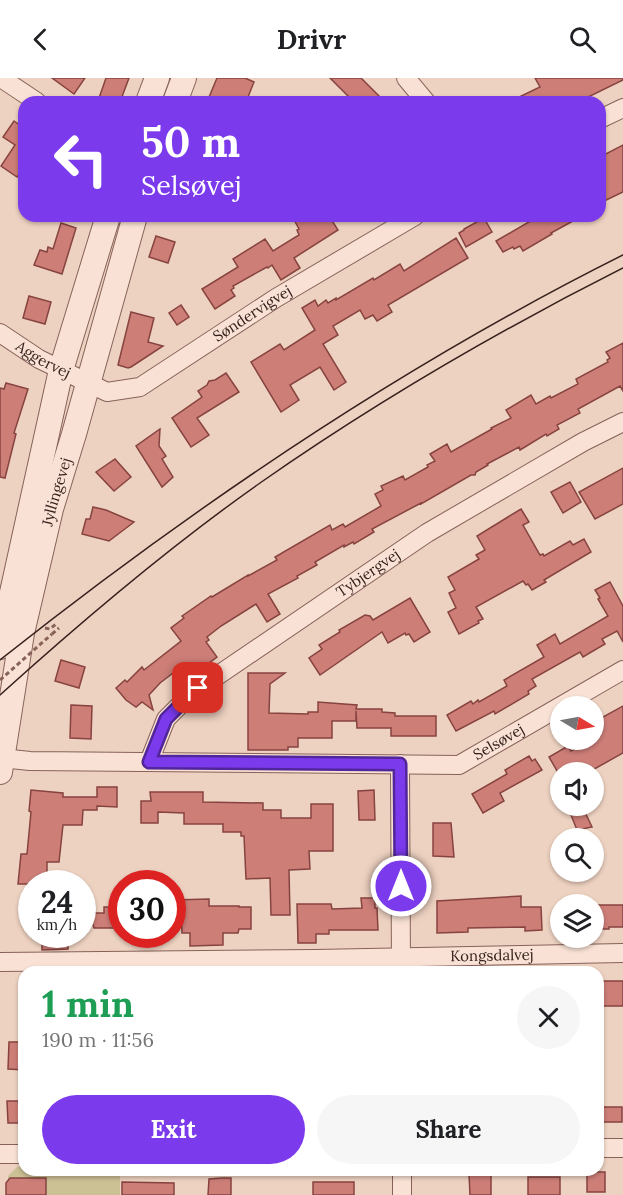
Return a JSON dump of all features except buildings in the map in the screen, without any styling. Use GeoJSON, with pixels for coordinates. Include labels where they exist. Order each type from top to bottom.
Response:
{"type":"FeatureCollection","features":[{"type":"Feature","properties":{"kind":"street"},"geometry":{"type":"LineString","coordinates":[[1,78],[28,96]]}},
{"type":"Feature","properties":{"kind":"street"},"geometry":{"type":"LineString","coordinates":[[150,96],[157,78]]}},
{"type":"Feature","properties":{"kind":"street"},"geometry":{"type":"LineString","coordinates":[[177,96],[184,78]]}},
{"type":"Feature","properties":{"kind":"street"},"geometry":{"type":"LineString","coordinates":[[406,78],[421,96]]}},
{"type":"Feature","properties":{"kind":"street"},"geometry":{"type":"LineString","coordinates":[[606,116],[623,108]]}},
{"type":"Feature","properties":{"kind":"street","name":"Jyllingevej"},"geometry":{"type":"LineString","coordinates":[[0,647],[7,584],[62,370],[106,222]]}},
{"type":"Feature","properties":{"kind":"street","name":"Jyllingevej"},"geometry":{"type":"LineString","coordinates":[[1,765],[23,625],[51,509],[133,222]]}},
{"type":"Feature","properties":{"kind":"street","name":"Søndervigvej"},"geometry":{"type":"LineString","coordinates":[[87,382],[107,392],[140,387],[276,298],[405,222]]}},
{"type":"Feature","properties":{"kind":"street","name":"Aggervej"},"geometry":{"type":"LineString","coordinates":[[0,333],[39,359],[87,382]]}},
{"type":"Feature","properties":{"kind":"street","name":"Tybjergvej"},"geometry":{"type":"LineString","coordinates":[[149,762],[166,719],[192,693],[427,533],[583,442],[623,422]]}},
{"type":"Feature","properties":{"kind":"street","name":"Selsøvej"},"geometry":{"type":"LineString","coordinates":[[1,765],[30,761],[459,765],[623,670]]}},
{"type":"Feature","properties":{"kind":"street"},"geometry":{"type":"LineString","coordinates":[[400,764],[401,965]]}},
{"type":"Feature","properties":{"kind":"street","name":"Kongsdalvej"},"geometry":{"type":"LineString","coordinates":[[0,962],[401,965],[623,953]]}},
{"type":"Feature","properties":{"kind":"street"},"geometry":{"type":"LineString","coordinates":[[604,1148],[623,1148]]}},
{"type":"Feature","properties":{"kind":"street"},"geometry":{"type":"LineString","coordinates":[[0,1154],[18,1154]]}},
{"type":"Feature","properties":{"kind":"street"},"geometry":{"type":"LineString","coordinates":[[402,1176],[402,1195]]}},
{"type":"Feature","properties":{"kind":"path"},"geometry":{"type":"LineString","coordinates":[[50,629],[56,624]]}},
{"type":"Feature","properties":{"kind":"path"},"geometry":{"type":"LineString","coordinates":[[0,680],[59,628]]}},
{"type":"Feature","properties":{"kind":"shaded area"},"geometry":{"type":"Polygon","coordinates":[[[18,1167],[18,1176],[120,1176],[120,1195],[9,1195],[8,1176],[18,1167]]]}},
{"type":"Feature","properties":{"kind":"tram line"},"geometry":{"type":"LineString","coordinates":[[0,660],[148,547],[301,441],[459,343],[623,255]]}},
{"type":"Feature","properties":{"kind":"tram line"},"geometry":{"type":"LineString","coordinates":[[0,695],[127,585],[260,483],[348,424],[438,369],[623,268]]}},
{"type":"Feature","properties":{"kind":"route"},"geometry":{"type":"LineString","coordinates":[[198,688],[166,719],[149,762],[400,764],[401,886]]}}]}
